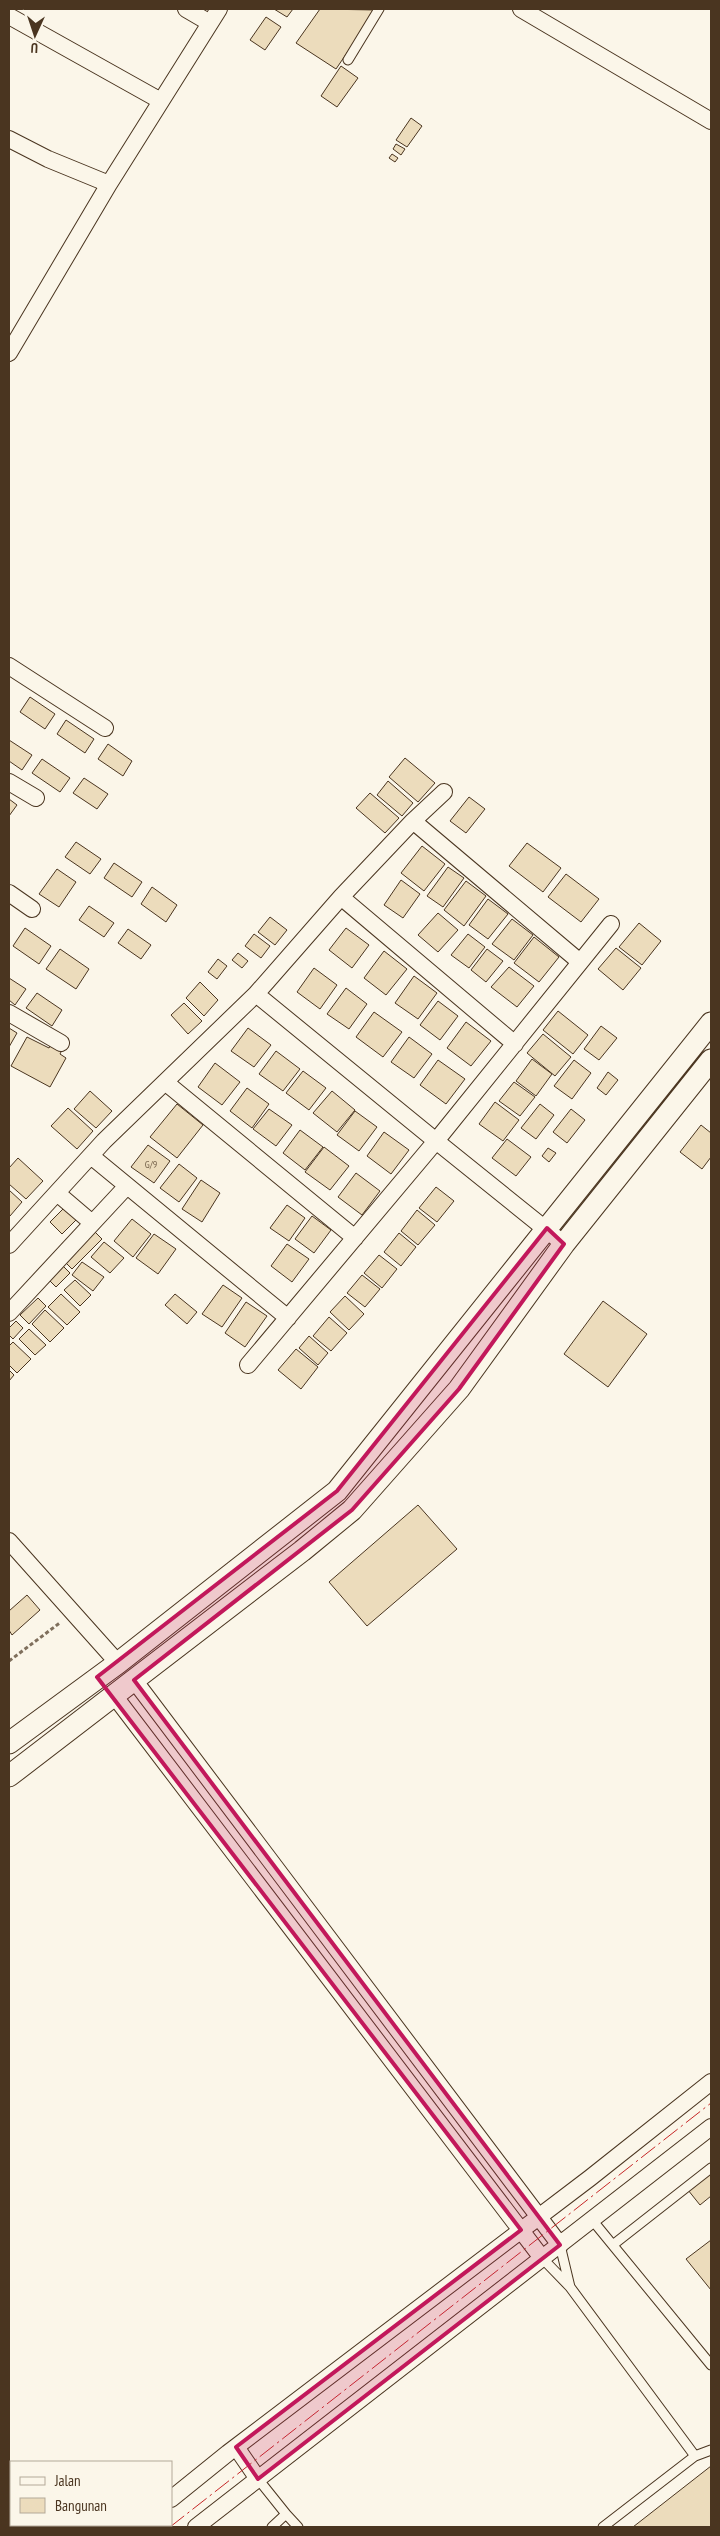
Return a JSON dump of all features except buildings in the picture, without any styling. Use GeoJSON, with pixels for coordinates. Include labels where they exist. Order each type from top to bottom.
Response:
{"type":"FeatureCollection","features":[{"type":"Feature","properties":{"kind":"street"},"geometry":{"type":"LineString","coordinates":[[9,353],[109,184],[214,16],[186,9]]}},
{"type":"Feature","properties":{"kind":"street"},"geometry":{"type":"LineString","coordinates":[[521,9],[711,121]]}},
{"type":"Feature","properties":{"kind":"street"},"geometry":{"type":"LineString","coordinates":[[9,16],[161,101]]}},
{"type":"Feature","properties":{"kind":"street"},"geometry":{"type":"LineString","coordinates":[[9,139],[48,159],[109,184]]}},
{"type":"Feature","properties":{"kind":"street"},"geometry":{"type":"LineString","coordinates":[[9,666],[105,728]]}},
{"type":"Feature","properties":{"kind":"street"},"geometry":{"type":"LineString","coordinates":[[9,782],[36,798]]}},
{"type":"Feature","properties":{"kind":"street"},"geometry":{"type":"LineString","coordinates":[[9,1245],[91,1156],[256,994],[341,897],[413,821],[444,792]]}},
{"type":"Feature","properties":{"kind":"street"},"geometry":{"type":"LineString","coordinates":[[413,821],[580,962]]}},
{"type":"Feature","properties":{"kind":"street"},"geometry":{"type":"LineString","coordinates":[[9,893],[32,909]]}},
{"type":"Feature","properties":{"kind":"street"},"geometry":{"type":"LineString","coordinates":[[341,897],[514,1044]]}},
{"type":"Feature","properties":{"kind":"street"},"geometry":{"type":"LineString","coordinates":[[248,1365],[436,1141],[611,924]]}},
{"type":"Feature","properties":{"kind":"street"},"geometry":{"type":"LineString","coordinates":[[256,994],[436,1141],[547,1228],[564,1244]]}},
{"type":"Feature","properties":{"kind":"street"},"geometry":{"type":"LineString","coordinates":[[9,1013],[61,1043]]}},
{"type":"Feature","properties":{"kind":"street"},"geometry":{"type":"LineString","coordinates":[[9,1743],[118,1663],[337,1491],[711,1023]]}},
{"type":"Feature","properties":{"kind":"street"},"geometry":{"type":"LineString","coordinates":[[9,1776],[302,1551],[352,1510],[459,1389],[564,1244],[711,1060]]}},
{"type":"Feature","properties":{"kind":"street"},"geometry":{"type":"LineString","coordinates":[[165,1082],[355,1238]]}},
{"type":"Feature","properties":{"kind":"street"},"geometry":{"type":"LineString","coordinates":[[91,1156],[126,1187],[288,1318]]}},
{"type":"Feature","properties":{"kind":"street"},"geometry":{"type":"LineString","coordinates":[[9,1313],[91,1222],[126,1187]]}},
{"type":"Feature","properties":{"kind":"street"},"geometry":{"type":"LineString","coordinates":[[57,1193],[91,1222]]}},
{"type":"Feature","properties":{"kind":"street"},"geometry":{"type":"LineString","coordinates":[[9,1541],[134,1680],[560,2246]]}},
{"type":"Feature","properties":{"kind":"street"},"geometry":{"type":"LineString","coordinates":[[97,1677],[114,1694],[542,2258]]}},
{"type":"Feature","properties":{"kind":"street"},"geometry":{"type":"LineString","coordinates":[[324,1972],[344,1958]]}},
{"type":"Feature","properties":{"kind":"street"},"geometry":{"type":"LineString","coordinates":[[172,2498],[711,2082]]}},
{"type":"Feature","properties":{"kind":"street"},"geometry":{"type":"LineString","coordinates":[[196,2527],[542,2258],[593,2221],[711,2127]]}},
{"type":"Feature","properties":{"kind":"street"},"geometry":{"type":"LineString","coordinates":[[236,2447],[258,2479]]}},
{"type":"Feature","properties":{"kind":"lane"},"geometry":{"type":"LineString","coordinates":[[348,60],[378,9]]}},
{"type":"Feature","properties":{"kind":"lane"},"geometry":{"type":"LineString","coordinates":[[614,2244],[711,2168]]}},
{"type":"Feature","properties":{"kind":"lane"},"geometry":{"type":"LineString","coordinates":[[593,2221],[614,2244],[711,2365]]}},
{"type":"Feature","properties":{"kind":"lane"},"geometry":{"type":"LineString","coordinates":[[560,2246],[570,2287]]}},
{"type":"Feature","properties":{"kind":"lane"},"geometry":{"type":"LineString","coordinates":[[542,2258],[570,2287],[695,2456]]}},
{"type":"Feature","properties":{"kind":"lane"},"geometry":{"type":"LineString","coordinates":[[603,2527],[695,2456],[711,2450]]}},
{"type":"Feature","properties":{"kind":"lane"},"geometry":{"type":"LineString","coordinates":[[258,2479],[298,2527]]}},
{"type":"Feature","properties":{"kind":"lane"},"geometry":{"type":"LineString","coordinates":[[272,2527],[286,2514]]}},
{"type":"Feature","properties":{"kind":"path"},"geometry":{"type":"LineString","coordinates":[[9,1662],[74,1613]]}},
{"type":"Feature","properties":{"kind":"highlighted area"},"geometry":{"type":"Polygon","coordinates":[[[547,1228],[564,1244],[459,1389],[352,1510],[134,1680],[560,2245],[258,2479],[236,2447],[521,2230],[97,1677],[337,1491],[547,1228]]]}},
{"type":"Feature","properties":{"kind":"power"},"geometry":{"type":"LineString","coordinates":[[172,2525],[711,2103]]}}]}
